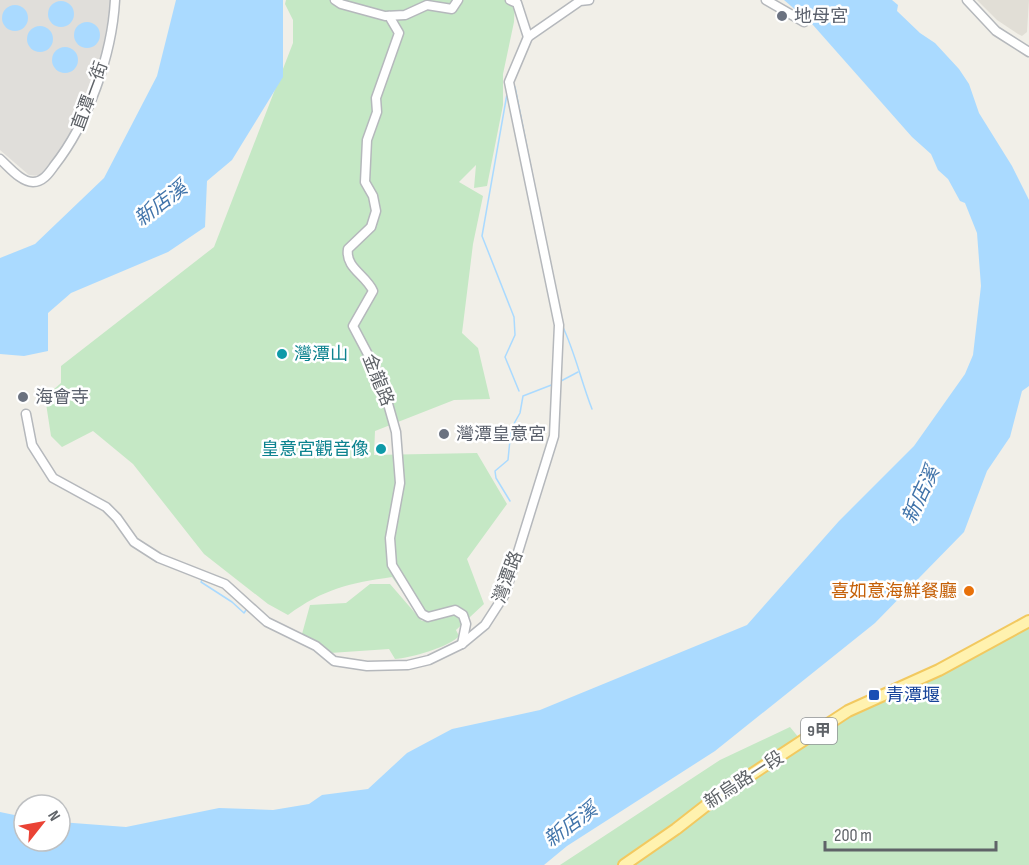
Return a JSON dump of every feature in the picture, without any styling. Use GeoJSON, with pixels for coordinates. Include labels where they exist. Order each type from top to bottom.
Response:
{"type":"FeatureCollection","features":[{"type":"Feature","properties":{"kind":"main road","name":"新烏路一段"},"geometry":{"type":"LineString","coordinates":[[624,865],[676,829],[717,796],[848,711],[939,670],[1029,621]]}},
{"type":"Feature","properties":{"kind":"street","name":"直潭一街"},"geometry":{"type":"LineString","coordinates":[[0,159],[26,181],[40,181],[72,142],[88,110],[107,46],[116,0]]}},
{"type":"Feature","properties":{"kind":"street"},"geometry":{"type":"LineString","coordinates":[[335,0],[378,16],[405,15],[427,5],[452,9],[458,0]]}},
{"type":"Feature","properties":{"kind":"street"},"geometry":{"type":"LineString","coordinates":[[510,0],[517,3],[528,37],[583,0]]}},
{"type":"Feature","properties":{"kind":"street"},"geometry":{"type":"LineString","coordinates":[[766,0],[804,22]]}},
{"type":"Feature","properties":{"kind":"street"},"geometry":{"type":"LineString","coordinates":[[967,0],[996,31],[1029,52]]}},
{"type":"Feature","properties":{"kind":"street","name":"金龍路"},"geometry":{"type":"LineString","coordinates":[[389,16],[399,33],[395,50],[376,98],[377,112],[367,140],[365,160],[365,182],[373,196],[376,211],[371,227],[348,249],[347,256],[351,266],[367,280],[373,291],[353,326],[381,379],[396,432],[400,483],[390,538],[392,566],[422,615],[428,617],[455,610],[463,615],[466,624],[462,644]]}},
{"type":"Feature","properties":{"kind":"street","name":"灣潭路"},"geometry":{"type":"LineString","coordinates":[[26,414],[32,445],[54,478],[106,507],[134,542],[159,558],[225,584],[267,622],[316,646],[334,661],[367,666],[408,665],[429,660],[462,644],[485,625],[505,594],[554,436],[559,325],[509,82],[528,37]]}},
{"type":"Feature","properties":{"kind":"shaded area"},"geometry":{"type":"Polygon","coordinates":[[[0,0],[111,0],[102,55],[85,108],[69,139],[47,171],[40,176],[29,175],[0,150],[0,0]]]}},
{"type":"Feature","properties":{"kind":"shaded area"},"geometry":{"type":"Polygon","coordinates":[[[977,0],[1029,0],[1027,32],[1022,36],[1018,34],[997,20],[977,0]]]}},
{"type":"Feature","properties":{"kind":"green space"},"geometry":{"type":"Polygon","coordinates":[[[286,0],[515,0],[514,22],[503,74],[503,105],[487,186],[474,188],[476,165],[459,182],[483,196],[473,244],[462,333],[478,348],[490,399],[454,400],[375,431],[374,455],[477,453],[507,504],[467,559],[484,604],[456,630],[459,636],[454,640],[429,651],[402,658],[395,659],[389,649],[330,653],[302,634],[310,605],[346,603],[370,584],[390,584],[422,621],[432,620],[416,611],[392,577],[337,588],[313,599],[288,615],[268,604],[204,554],[133,464],[93,431],[62,447],[51,436],[45,397],[61,383],[61,366],[214,247],[293,43],[293,20],[285,4],[286,0]]]}},
{"type":"Feature","properties":{"kind":"green space"},"geometry":{"type":"Polygon","coordinates":[[[1029,623],[1029,865],[560,865],[720,760],[790,727],[804,744],[854,708],[1029,623]]]}},
{"type":"Feature","properties":{"kind":"water","name":"新店溪"},"geometry":{"type":"Polygon","coordinates":[[[176,0],[283,0],[283,77],[232,160],[207,181],[205,227],[168,252],[71,293],[48,313],[48,351],[24,356],[0,354],[0,258],[35,244],[104,178],[157,76],[176,0]]]}},
{"type":"Feature","properties":{"kind":"water","name":"新店溪"},"geometry":{"type":"Polygon","coordinates":[[[784,0],[892,0],[898,5],[897,11],[920,33],[935,43],[959,69],[969,84],[979,113],[1012,166],[1029,200],[1029,386],[1022,391],[1010,437],[987,471],[964,532],[875,623],[715,751],[567,846],[544,865],[0,865],[0,812],[12,814],[12,853],[72,853],[72,823],[126,827],[219,808],[273,810],[309,804],[322,795],[368,789],[407,753],[452,729],[540,710],[747,625],[839,521],[914,446],[965,374],[973,355],[981,286],[977,233],[965,203],[960,201],[948,179],[938,170],[931,154],[912,137],[813,25],[784,0]]]}},
{"type":"Feature","properties":{"kind":"water"},"geometry":{"type":"Polygon","coordinates":[[[61,1],[70,5],[74,14],[70,23],[61,27],[52,23],[48,14],[52,5],[61,1]]]}},
{"type":"Feature","properties":{"kind":"water"},"geometry":{"type":"Polygon","coordinates":[[[15,5],[24,9],[28,18],[24,27],[15,31],[6,27],[2,18],[6,9],[15,5]]]}},
{"type":"Feature","properties":{"kind":"water"},"geometry":{"type":"Polygon","coordinates":[[[87,22],[96,26],[100,35],[96,44],[87,48],[78,44],[74,35],[78,26],[87,22]]]}},
{"type":"Feature","properties":{"kind":"water"},"geometry":{"type":"Polygon","coordinates":[[[40,26],[49,30],[53,39],[49,48],[40,52],[31,48],[27,39],[31,30],[40,26]]]}},
{"type":"Feature","properties":{"kind":"water"},"geometry":{"type":"Polygon","coordinates":[[[65,47],[74,51],[78,60],[74,69],[65,73],[56,69],[52,60],[56,51],[65,47]]]}},
{"type":"Feature","properties":{"kind":"waterway"},"geometry":{"type":"LineString","coordinates":[[535,27],[561,11]]}},
{"type":"Feature","properties":{"kind":"waterway"},"geometry":{"type":"LineString","coordinates":[[515,87],[535,188]]}},
{"type":"Feature","properties":{"kind":"waterway"},"geometry":{"type":"LineString","coordinates":[[507,94],[482,236],[514,317],[515,335],[505,357],[519,391]]}},
{"type":"Feature","properties":{"kind":"waterway"},"geometry":{"type":"LineString","coordinates":[[562,325],[592,409]]}},
{"type":"Feature","properties":{"kind":"waterway"},"geometry":{"type":"LineString","coordinates":[[561,381],[578,372]]}},
{"type":"Feature","properties":{"kind":"waterway"},"geometry":{"type":"LineString","coordinates":[[510,501],[496,478],[495,471],[508,460],[511,429],[520,413],[523,396],[554,384]]}},
{"type":"Feature","properties":{"kind":"waterway"},"geometry":{"type":"LineString","coordinates":[[203,578],[201,582],[232,602],[244,613],[246,610]]}},
{"type":"Feature","properties":{"kind":"place","name":"地母宮"},"geometry":{"type":"Point","coordinates":[782,16]}},
{"type":"Feature","properties":{"kind":"place","name":"灣潭山"},"geometry":{"type":"Point","coordinates":[282,354]}},
{"type":"Feature","properties":{"kind":"place","name":"海會寺"},"geometry":{"type":"Point","coordinates":[23,397]}},
{"type":"Feature","properties":{"kind":"place","name":"灣潭皇意宮"},"geometry":{"type":"Point","coordinates":[444,434]}},
{"type":"Feature","properties":{"kind":"place","name":"皇意宮觀音像"},"geometry":{"type":"Point","coordinates":[381,449]}},
{"type":"Feature","properties":{"kind":"place","name":"喜如意海鮮餐廳"},"geometry":{"type":"Point","coordinates":[969,591]}},
{"type":"Feature","properties":{"kind":"place","name":"青潭堰"},"geometry":{"type":"Point","coordinates":[874,695]}}]}
